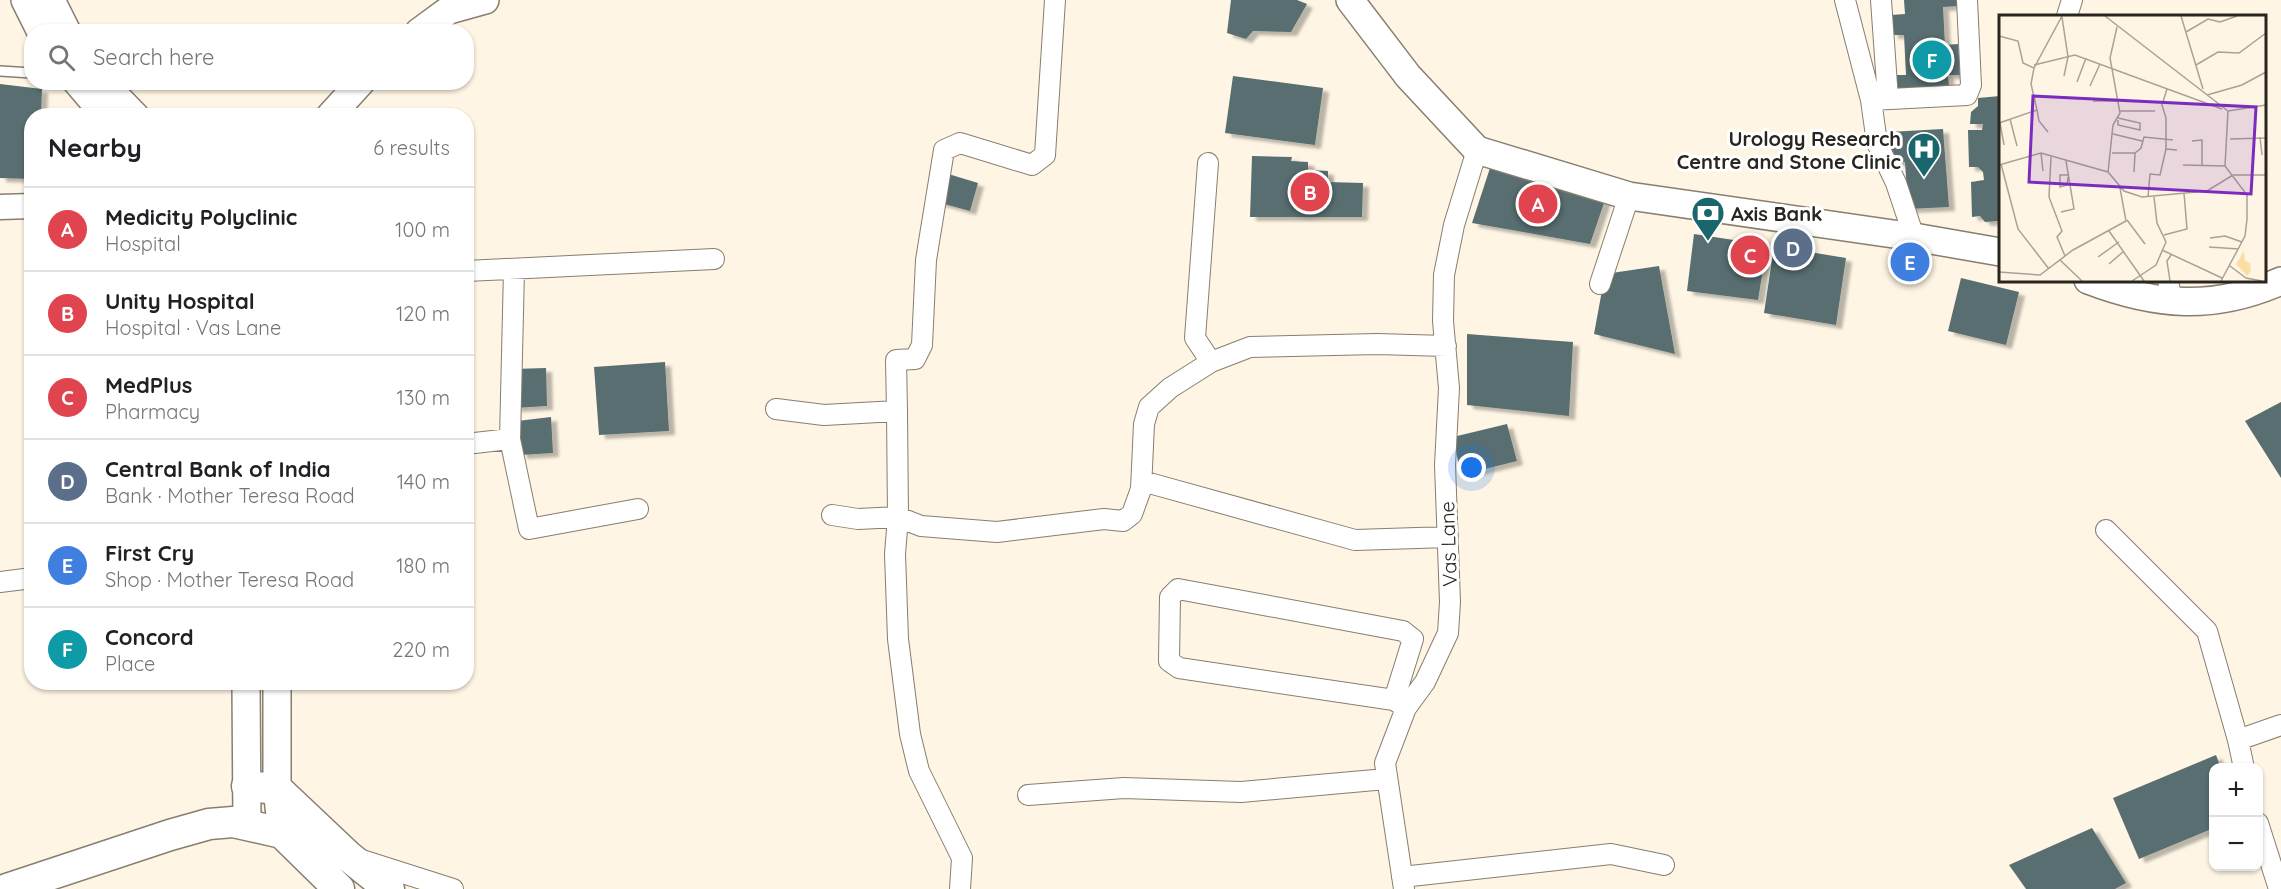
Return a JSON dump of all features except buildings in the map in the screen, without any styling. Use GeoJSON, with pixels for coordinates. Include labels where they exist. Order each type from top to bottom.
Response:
{"type":"FeatureCollection","features":[{"type":"Feature","properties":{"kind":"main road"},"geometry":{"type":"LineString","coordinates":[[25,0],[37,24]]}},
{"type":"Feature","properties":{"kind":"main road"},"geometry":{"type":"LineString","coordinates":[[51,0],[63,24]]}},
{"type":"Feature","properties":{"kind":"main road"},"geometry":{"type":"LineString","coordinates":[[430,24],[448,10],[485,0]]}},
{"type":"Feature","properties":{"kind":"main road"},"geometry":{"type":"LineString","coordinates":[[1350,0],[1408,76],[1477,150],[1629,196],[1914,237],[1999,252]]}},
{"type":"Feature","properties":{"kind":"main road"},"geometry":{"type":"LineString","coordinates":[[84,90],[99,108]]}},
{"type":"Feature","properties":{"kind":"main road"},"geometry":{"type":"LineString","coordinates":[[110,90],[127,108]]}},
{"type":"Feature","properties":{"kind":"main road"},"geometry":{"type":"LineString","coordinates":[[337,108],[354,90]]}},
{"type":"Feature","properties":{"kind":"main road"},"geometry":{"type":"LineString","coordinates":[[2094,282],[2136,296],[2170,291],[2217,300],[2262,290],[2281,281]]}},
{"type":"Feature","properties":{"kind":"main road"},"geometry":{"type":"LineString","coordinates":[[246,690],[247,826]]}},
{"type":"Feature","properties":{"kind":"main road"},"geometry":{"type":"LineString","coordinates":[[277,690],[277,789],[282,834]]}},
{"type":"Feature","properties":{"kind":"main road"},"geometry":{"type":"LineString","coordinates":[[247,786],[277,789],[348,856],[390,889]]}},
{"type":"Feature","properties":{"kind":"main road"},"geometry":{"type":"LineString","coordinates":[[7,889],[209,824],[233,822],[282,834],[339,889]]}},
{"type":"Feature","properties":{"kind":"street"},"geometry":{"type":"LineString","coordinates":[[960,889],[962,858],[919,771],[910,734],[898,639],[895,554],[898,517],[896,360],[915,359],[922,345],[926,260],[944,150],[960,143],[1032,165],[1045,155],[1055,0]]}},
{"type":"Feature","properties":{"kind":"street"},"geometry":{"type":"LineString","coordinates":[[1845,0],[1880,99]]}},
{"type":"Feature","properties":{"kind":"street"},"geometry":{"type":"LineString","coordinates":[[1881,0],[1877,143],[1896,183],[1914,237]]}},
{"type":"Feature","properties":{"kind":"street"},"geometry":{"type":"LineString","coordinates":[[1880,99],[1960,97],[1970,91],[1967,0]]}},
{"type":"Feature","properties":{"kind":"street"},"geometry":{"type":"LineString","coordinates":[[2067,15],[2072,0]]}},
{"type":"Feature","properties":{"kind":"street","name":"Vas Lane"},"geometry":{"type":"LineString","coordinates":[[1403,883],[1385,763],[1400,704],[1425,682],[1448,633],[1445,465],[1449,388],[1444,275],[1454,225],[1477,150]]}},
{"type":"Feature","properties":{"kind":"street"},"geometry":{"type":"LineString","coordinates":[[1208,163],[1195,338],[1211,362]]}},
{"type":"Feature","properties":{"kind":"street"},"geometry":{"type":"LineString","coordinates":[[1600,284],[1629,196]]}},
{"type":"Feature","properties":{"kind":"street"},"geometry":{"type":"LineString","coordinates":[[0,207],[24,206]]}},
{"type":"Feature","properties":{"kind":"street"},"geometry":{"type":"LineString","coordinates":[[474,271],[714,259]]}},
{"type":"Feature","properties":{"kind":"street"},"geometry":{"type":"LineString","coordinates":[[514,270],[510,439],[529,529],[638,508]]}},
{"type":"Feature","properties":{"kind":"street"},"geometry":{"type":"LineString","coordinates":[[832,515],[858,519],[898,517],[921,526],[997,532],[1104,519],[1123,521],[1132,514],[1137,506],[1142,482],[1143,424],[1149,406],[1170,388],[1211,362],[1250,347],[1377,344],[1446,346]]}},
{"type":"Feature","properties":{"kind":"street"},"geometry":{"type":"LineString","coordinates":[[777,409],[824,415],[897,411]]}},
{"type":"Feature","properties":{"kind":"street"},"geometry":{"type":"LineString","coordinates":[[474,443],[510,439]]}},
{"type":"Feature","properties":{"kind":"street"},"geometry":{"type":"LineString","coordinates":[[1142,482],[1355,540],[1448,537]]}},
{"type":"Feature","properties":{"kind":"street"},"geometry":{"type":"LineString","coordinates":[[2106,530],[2207,630],[2243,763]]}},
{"type":"Feature","properties":{"kind":"street"},"geometry":{"type":"LineString","coordinates":[[0,582],[24,579]]}},
{"type":"Feature","properties":{"kind":"street"},"geometry":{"type":"LineString","coordinates":[[1178,589],[1403,631],[1413,639],[1400,704],[1179,668],[1169,661],[1170,597],[1178,589]]}},
{"type":"Feature","properties":{"kind":"street"},"geometry":{"type":"LineString","coordinates":[[2238,740],[2281,725]]}},
{"type":"Feature","properties":{"kind":"street"},"geometry":{"type":"LineString","coordinates":[[1028,795],[1124,788],[1241,792],[1386,779]]}},
{"type":"Feature","properties":{"kind":"street"},"geometry":{"type":"LineString","coordinates":[[2263,836],[2279,889]]}},
{"type":"Feature","properties":{"kind":"street"},"geometry":{"type":"LineString","coordinates":[[1403,883],[1611,854],[1664,865]]}},
{"type":"Feature","properties":{"kind":"street"},"geometry":{"type":"LineString","coordinates":[[348,856],[453,889]]}},
{"type":"Feature","properties":{"kind":"lane"},"geometry":{"type":"LineString","coordinates":[[0,71],[24,72]]}},
{"type":"Feature","properties":{"kind":"place","name":"Concord"},"geometry":{"type":"Point","coordinates":[1932,60]}},
{"type":"Feature","properties":{"kind":"place","name":"Urology Research Centre and Stone Clinic"},"geometry":{"type":"Point","coordinates":[1924,178]}},
{"type":"Feature","properties":{"kind":"place","name":"Unity Hospital"},"geometry":{"type":"Point","coordinates":[1310,192]}},
{"type":"Feature","properties":{"kind":"place","name":"Medicity Polyclinic"},"geometry":{"type":"Point","coordinates":[1538,204]}},
{"type":"Feature","properties":{"kind":"place","name":"Axis Bank"},"geometry":{"type":"Point","coordinates":[1708,242]}},
{"type":"Feature","properties":{"kind":"place","name":"Central Bank of India"},"geometry":{"type":"Point","coordinates":[1793,248]}},
{"type":"Feature","properties":{"kind":"place","name":"MedPlus"},"geometry":{"type":"Point","coordinates":[1750,255]}},
{"type":"Feature","properties":{"kind":"place","name":"First Cry"},"geometry":{"type":"Point","coordinates":[1910,262]}}]}
